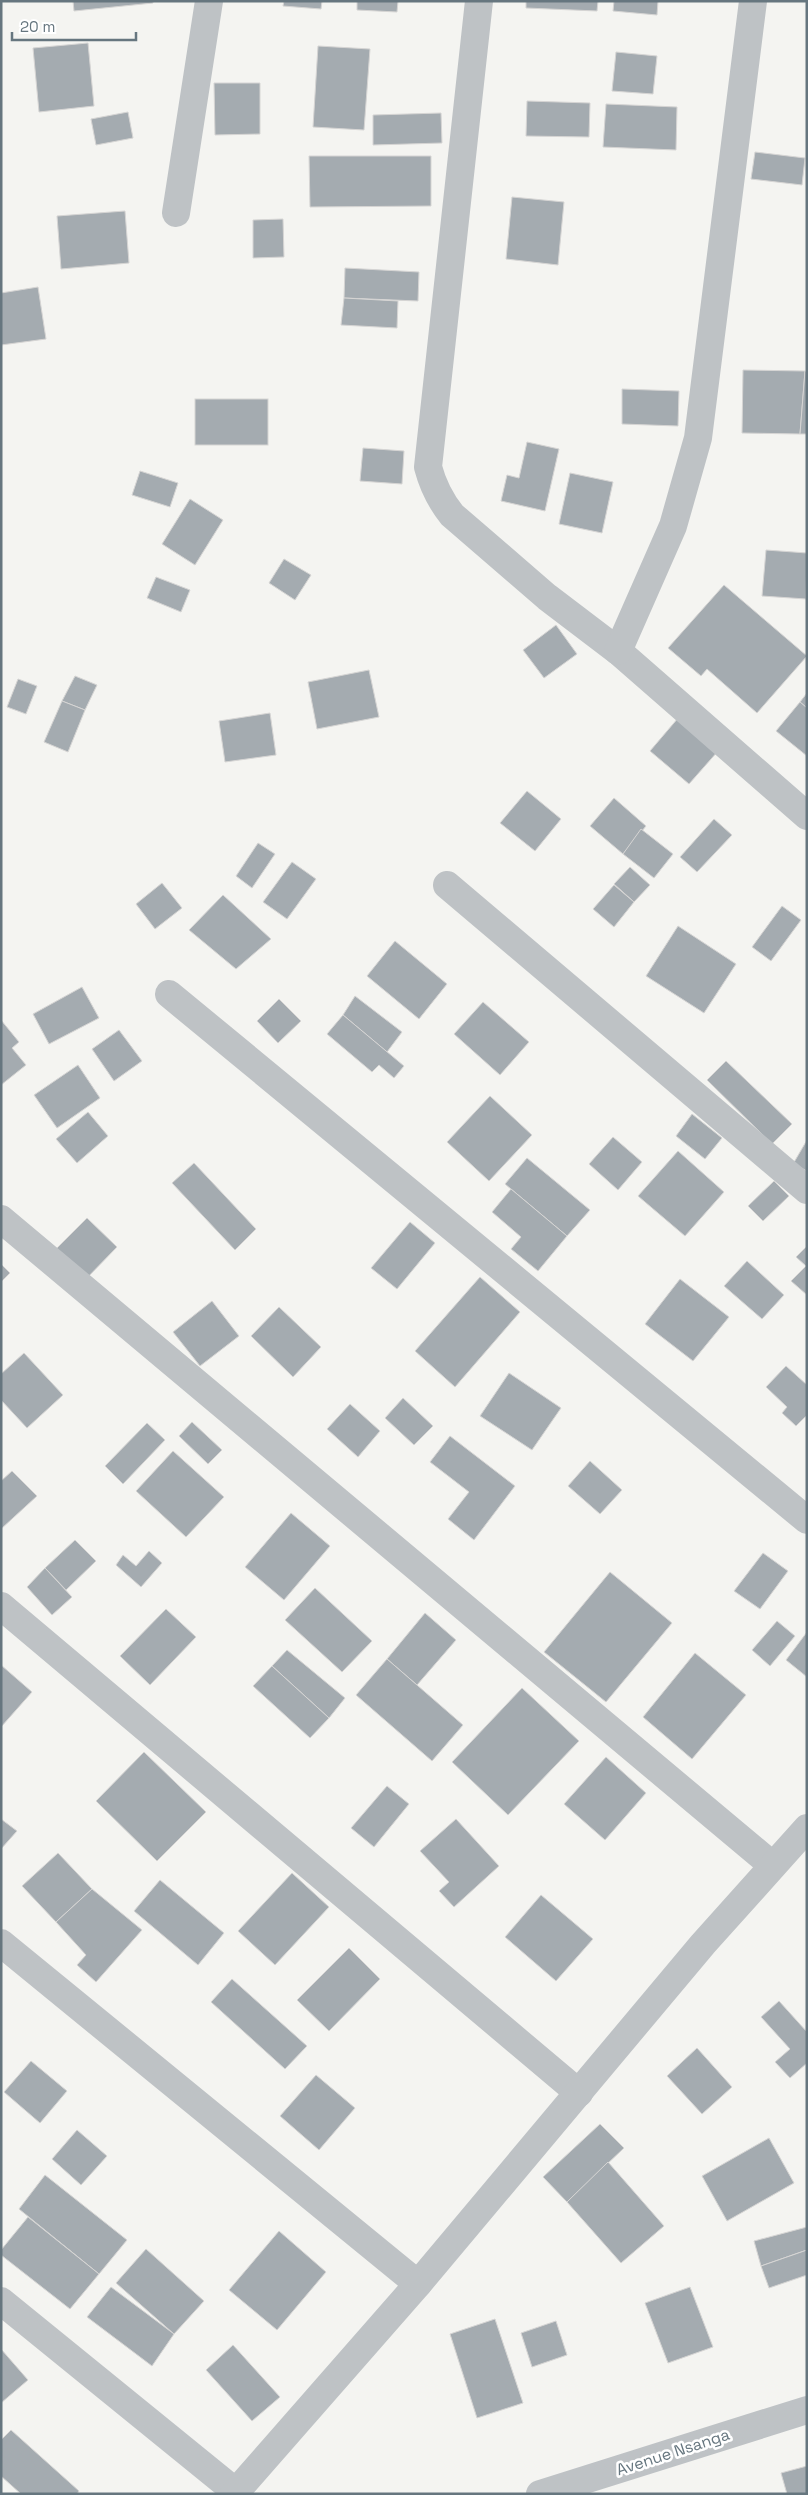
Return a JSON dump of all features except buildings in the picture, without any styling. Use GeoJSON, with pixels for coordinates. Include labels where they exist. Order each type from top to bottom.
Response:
{"type":"FeatureCollection","features":[{"type":"Feature","properties":{"kind":"street"},"geometry":{"type":"LineString","coordinates":[[176,213],[209,1]]}},
{"type":"Feature","properties":{"kind":"street"},"geometry":{"type":"LineString","coordinates":[[479,1],[428,467],[440,500],[452,515],[547,597],[618,650],[807,816]]}},
{"type":"Feature","properties":{"kind":"street"},"geometry":{"type":"LineString","coordinates":[[618,650],[673,526],[698,438],[753,1]]}},
{"type":"Feature","properties":{"kind":"street"},"geometry":{"type":"LineString","coordinates":[[447,885],[807,1190]]}},
{"type":"Feature","properties":{"kind":"street"},"geometry":{"type":"LineString","coordinates":[[169,994],[807,1520]]}},
{"type":"Feature","properties":{"kind":"street"},"geometry":{"type":"LineString","coordinates":[[1,1219],[772,1865]]}},
{"type":"Feature","properties":{"kind":"street"},"geometry":{"type":"LineString","coordinates":[[1,1606],[579,2093]]}},
{"type":"Feature","properties":{"kind":"street"},"geometry":{"type":"LineString","coordinates":[[1,2301],[235,2493],[418,2284],[772,1865],[807,1828]]}},
{"type":"Feature","properties":{"kind":"street"},"geometry":{"type":"LineString","coordinates":[[1,1943],[418,2284]]}},
{"type":"Feature","properties":{"kind":"street","name":"Avenue Nsanga"},"geometry":{"type":"LineString","coordinates":[[556,2492],[807,2410]]}}]}
